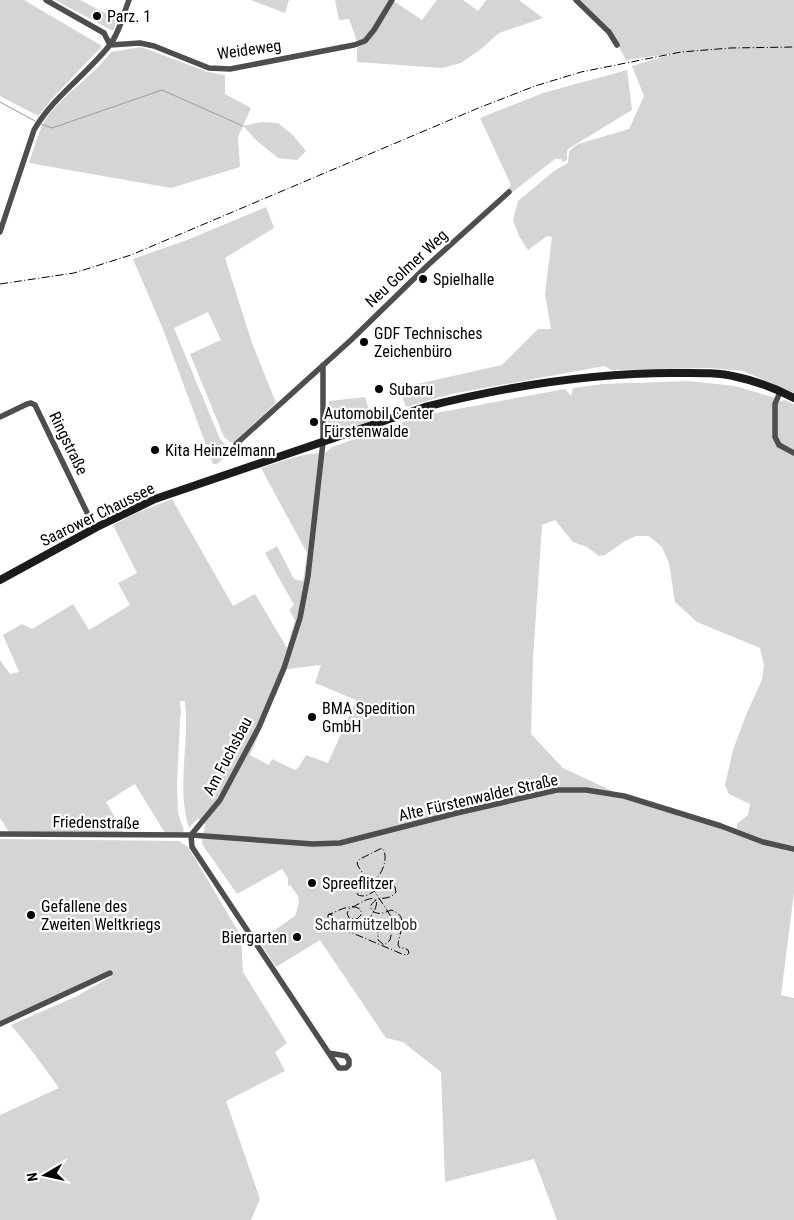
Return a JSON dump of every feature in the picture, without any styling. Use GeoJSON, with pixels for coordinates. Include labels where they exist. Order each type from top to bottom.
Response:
{"type":"FeatureCollection","features":[{"type":"Feature","properties":{"kind":"main road","name":"Saarower Chaussee"},"geometry":{"type":"LineString","coordinates":[[0,580],[155,499],[442,403],[567,380],[648,373],[724,375],[750,380],[787,395]]}},
{"type":"Feature","properties":{"kind":"street"},"geometry":{"type":"LineString","coordinates":[[46,0],[104,33],[110,45]]}},
{"type":"Feature","properties":{"kind":"street"},"geometry":{"type":"LineString","coordinates":[[0,232],[16,188],[24,158],[38,123],[55,101],[110,45],[129,0]]}},
{"type":"Feature","properties":{"kind":"street","name":"Weideweg"},"geometry":{"type":"LineString","coordinates":[[110,45],[140,43],[154,46],[209,68],[230,69],[354,45],[365,41],[392,0]]}},
{"type":"Feature","properties":{"kind":"street"},"geometry":{"type":"LineString","coordinates":[[576,0],[609,32],[617,45]]}},
{"type":"Feature","properties":{"kind":"street","name":"Neu Golmer Weg"},"geometry":{"type":"LineString","coordinates":[[236,444],[509,192]]}},
{"type":"Feature","properties":{"kind":"street"},"geometry":{"type":"LineString","coordinates":[[323,365],[323,442]]}},
{"type":"Feature","properties":{"kind":"street"},"geometry":{"type":"LineString","coordinates":[[787,395],[775,404],[775,437],[779,446],[794,453]]}},
{"type":"Feature","properties":{"kind":"street","name":"Ringstraße"},"geometry":{"type":"LineString","coordinates":[[0,417],[27,404],[35,405],[95,529]]}},
{"type":"Feature","properties":{"kind":"street","name":"Am Fuchsbau"},"geometry":{"type":"LineString","coordinates":[[191,835],[220,800],[259,727],[284,668],[300,618],[308,576],[323,442]]}},
{"type":"Feature","properties":{"kind":"street","name":"Alte Fürstenwalder Straße"},"geometry":{"type":"LineString","coordinates":[[191,835],[313,844],[340,843],[557,790],[586,790],[624,796],[721,826],[763,842],[794,849]]}},
{"type":"Feature","properties":{"kind":"street","name":"Friedenstraße"},"geometry":{"type":"LineString","coordinates":[[0,834],[191,835]]}},
{"type":"Feature","properties":{"kind":"street"},"geometry":{"type":"LineString","coordinates":[[191,835],[192,847],[329,1053],[339,1068],[346,1068],[349,1065],[349,1060],[346,1056],[329,1053]]}},
{"type":"Feature","properties":{"kind":"street"},"geometry":{"type":"LineString","coordinates":[[0,1024],[110,973]]}},
{"type":"Feature","properties":{"kind":"green space"},"geometry":{"type":"Polygon","coordinates":[[[0,0],[24,0],[102,46],[38,116],[0,96],[0,0]]]}},
{"type":"Feature","properties":{"kind":"green space"},"geometry":{"type":"Polygon","coordinates":[[[55,0],[80,0],[117,19],[113,31],[55,0]]]}},
{"type":"Feature","properties":{"kind":"green space"},"geometry":{"type":"Polygon","coordinates":[[[251,0],[289,0],[285,13],[251,0]]]}},
{"type":"Feature","properties":{"kind":"green space"},"geometry":{"type":"Polygon","coordinates":[[[335,0],[392,0],[422,20],[437,0],[463,0],[478,11],[486,0],[519,0],[543,18],[499,33],[461,63],[442,68],[357,62],[357,41],[349,19],[339,20],[335,0]]]}},
{"type":"Feature","properties":{"kind":"green space"},"geometry":{"type":"Polygon","coordinates":[[[580,0],[794,0],[794,393],[743,371],[710,368],[611,370],[605,366],[451,394],[406,407],[399,388],[502,365],[538,329],[551,329],[545,294],[552,237],[547,236],[528,250],[519,236],[513,220],[518,201],[554,171],[568,163],[569,151],[578,144],[629,129],[644,96],[632,66],[676,53],[626,60],[609,28],[580,0]]]}},
{"type":"Feature","properties":{"kind":"green space"},"geometry":{"type":"Polygon","coordinates":[[[141,47],[208,72],[225,75],[225,94],[251,108],[238,137],[240,167],[171,188],[29,163],[43,124],[57,105],[97,68],[111,52],[141,47]]]}},
{"type":"Feature","properties":{"kind":"green space"},"geometry":{"type":"Polygon","coordinates":[[[627,70],[632,110],[568,149],[567,160],[563,162],[561,159],[555,159],[510,194],[507,190],[511,185],[480,118],[543,93],[627,70]]]}},
{"type":"Feature","properties":{"kind":"green space"},"geometry":{"type":"Polygon","coordinates":[[[262,122],[278,123],[293,135],[306,151],[297,160],[278,158],[257,141],[243,126],[262,122]]]}},
{"type":"Feature","properties":{"kind":"green space"},"geometry":{"type":"Polygon","coordinates":[[[266,207],[274,228],[225,258],[252,343],[276,403],[234,442],[230,442],[224,437],[190,354],[221,340],[208,312],[174,328],[220,439],[232,451],[217,464],[213,464],[163,329],[133,259],[187,240],[266,207]]]}},
{"type":"Feature","properties":{"kind":"green space","name":"Scharmützelbob"},"geometry":{"type":"Polygon","coordinates":[[[688,381],[735,386],[776,398],[776,403],[784,400],[794,404],[794,846],[765,840],[737,829],[737,824],[748,815],[750,804],[729,794],[725,785],[733,750],[762,680],[764,665],[760,648],[697,622],[675,602],[669,563],[662,547],[649,536],[636,536],[605,555],[599,556],[587,547],[573,542],[555,520],[542,525],[533,659],[531,734],[563,768],[627,798],[794,851],[794,893],[781,995],[794,998],[794,1220],[557,1220],[534,1159],[445,1182],[441,1072],[403,1042],[386,1038],[320,940],[276,967],[259,941],[295,916],[299,903],[298,896],[290,885],[288,886],[288,878],[282,869],[237,894],[202,844],[205,824],[198,818],[189,828],[185,812],[183,781],[186,733],[185,701],[180,701],[177,784],[178,813],[184,831],[181,833],[165,833],[135,784],[106,802],[124,834],[9,832],[0,818],[0,660],[10,674],[19,672],[3,635],[22,624],[32,629],[73,604],[89,630],[130,605],[118,583],[137,573],[113,525],[136,513],[172,499],[233,606],[255,594],[287,648],[295,620],[289,610],[294,605],[265,553],[277,546],[294,579],[303,581],[307,553],[261,468],[301,456],[325,453],[332,447],[420,416],[565,389],[571,396],[573,388],[603,384],[688,381]],[[321,665],[287,669],[250,755],[269,765],[272,759],[295,770],[306,755],[328,763],[356,700],[315,683],[321,665]]]}},
{"type":"Feature","properties":{"kind":"green space"},"geometry":{"type":"Polygon","coordinates":[[[365,397],[371,416],[389,411],[390,415],[333,435],[328,432],[329,401],[365,397]]]}},
{"type":"Feature","properties":{"kind":"green space"},"geometry":{"type":"Polygon","coordinates":[[[0,839],[179,841],[188,847],[241,936],[243,972],[287,1043],[275,1052],[285,1071],[226,1101],[260,1199],[251,1220],[0,1220],[0,1115],[59,1088],[11,1025],[77,996],[112,976],[100,976],[0,1021],[0,839]]]}},
{"type":"Feature","properties":{"kind":"waterway"},"geometry":{"type":"LineString","coordinates":[[41,124],[52,128],[162,90],[243,126]]}},
{"type":"Feature","properties":{"kind":"waterway"},"geometry":{"type":"LineString","coordinates":[[0,102],[35,121]]}},
{"type":"Feature","properties":{"kind":"railway"},"geometry":{"type":"LineString","coordinates":[[0,284],[74,273],[131,255],[476,109],[535,86],[581,72],[681,52],[730,48],[794,47]]}},
{"type":"Feature","properties":{"kind":"railway"},"geometry":{"type":"LineString","coordinates":[[317,918],[402,954],[407,955],[409,953],[408,950],[400,948],[398,945],[402,925],[400,916],[391,910],[388,911],[385,912],[383,913],[377,913],[374,912],[372,910],[370,907],[373,903],[376,900],[379,899],[383,898],[390,897],[393,895],[396,892],[395,887],[391,884],[386,884],[378,888],[374,891],[371,893],[367,895],[363,896],[357,893],[358,885],[362,883],[364,883],[366,882],[368,882],[370,881],[374,880],[380,874],[385,860],[382,848],[357,862],[358,866],[367,880],[372,887],[376,894],[380,900],[385,907],[390,914],[394,921],[390,940],[384,945],[378,940],[378,930],[370,923],[371,916],[373,914],[374,911],[376,904],[376,902],[375,900],[373,899],[367,900],[355,906],[352,907],[350,908],[347,913],[349,918],[357,919],[361,915],[361,910],[353,907],[349,907],[345,908],[336,911],[332,913],[328,915],[328,919],[331,920],[332,915],[329,914],[327,915]]}},
{"type":"Feature","properties":{"kind":"place","name":"Parz. 1"},"geometry":{"type":"Point","coordinates":[97,16]}},
{"type":"Feature","properties":{"kind":"place","name":"Spielhalle"},"geometry":{"type":"Point","coordinates":[423,279]}},
{"type":"Feature","properties":{"kind":"place","name":"GDF Technisches Zeichenbüro"},"geometry":{"type":"Point","coordinates":[364,342]}},
{"type":"Feature","properties":{"kind":"place","name":"Subaru"},"geometry":{"type":"Point","coordinates":[379,389]}},
{"type":"Feature","properties":{"kind":"place","name":"Automobil Center Fürstenwalde"},"geometry":{"type":"Point","coordinates":[314,422]}},
{"type":"Feature","properties":{"kind":"place","name":"Kita Heinzelmann"},"geometry":{"type":"Point","coordinates":[155,450]}},
{"type":"Feature","properties":{"kind":"place","name":"BMA Spedition GmbH"},"geometry":{"type":"Point","coordinates":[312,717]}},
{"type":"Feature","properties":{"kind":"place","name":"Spreeflitzer"},"geometry":{"type":"Point","coordinates":[312,883]}},
{"type":"Feature","properties":{"kind":"place","name":"Gefallene des Zweiten Weltkriegs"},"geometry":{"type":"Point","coordinates":[31,915]}},
{"type":"Feature","properties":{"kind":"place","name":"Biergarten"},"geometry":{"type":"Point","coordinates":[297,937]}}]}
